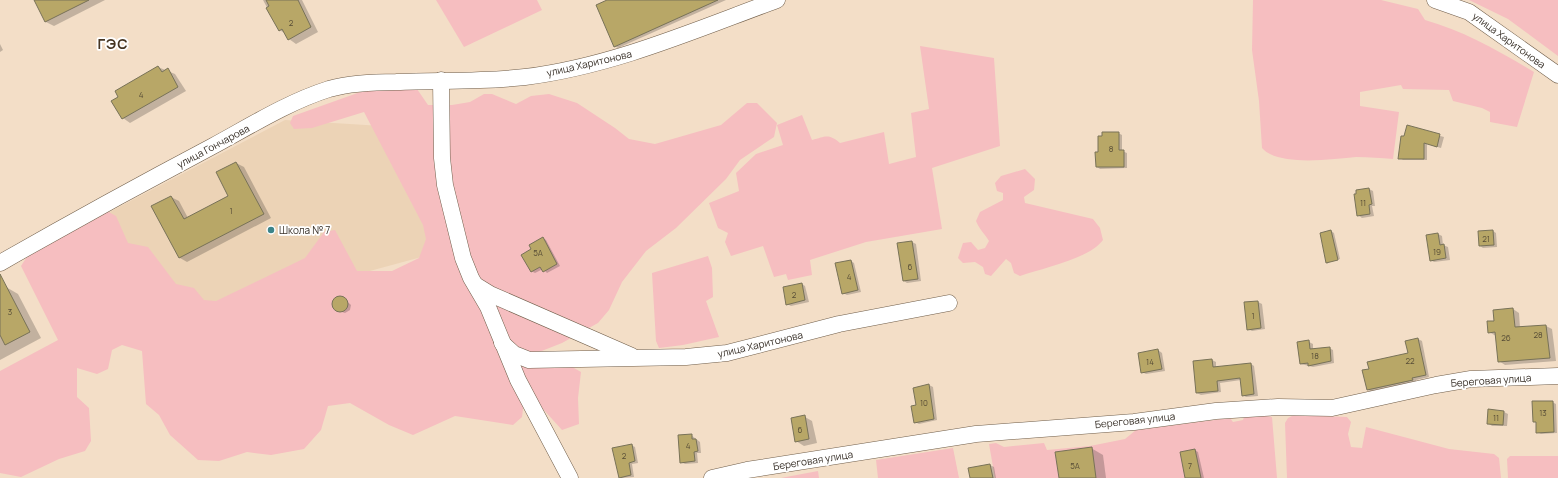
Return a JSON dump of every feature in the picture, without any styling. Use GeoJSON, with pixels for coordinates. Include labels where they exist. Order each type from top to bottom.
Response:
{"type":"FeatureCollection","features":[{"type":"Feature","properties":{"kind":"street","name":"улица Харитонова"},"geometry":{"type":"LineString","coordinates":[[441,80],[485,81],[528,76],[612,59],[777,0]]}},
{"type":"Feature","properties":{"kind":"street","name":"улица Харитонова"},"geometry":{"type":"LineString","coordinates":[[1435,0],[1469,12],[1558,75]]}},
{"type":"Feature","properties":{"kind":"street","name":"улица Гончарова"},"geometry":{"type":"LineString","coordinates":[[0,263],[110,200],[310,96],[345,85],[441,80]]}},
{"type":"Feature","properties":{"kind":"street"},"geometry":{"type":"LineString","coordinates":[[441,80],[442,158],[445,185],[463,258],[488,307],[518,380],[570,478]]}},
{"type":"Feature","properties":{"kind":"street"},"geometry":{"type":"LineString","coordinates":[[475,284],[490,294],[638,358]]}},
{"type":"Feature","properties":{"kind":"street","name":"улица Харитонова"},"geometry":{"type":"LineString","coordinates":[[502,342],[514,354],[528,360],[686,358],[727,353],[839,324],[949,303]]}},
{"type":"Feature","properties":{"kind":"street","name":"Береговая улица"},"geometry":{"type":"LineString","coordinates":[[712,478],[747,470],[976,434],[1134,422],[1216,411],[1278,407],[1332,408],[1436,385],[1471,379],[1558,376]]}},
{"type":"Feature","properties":{"kind":"shaded area"},"geometry":{"type":"Polygon","coordinates":[[[436,0],[537,0],[542,10],[464,47],[436,0]]]}},
{"type":"Feature","properties":{"kind":"shaded area"},"geometry":{"type":"Polygon","coordinates":[[[1253,0],[1381,0],[1418,9],[1425,20],[1467,36],[1494,49],[1534,72],[1517,127],[1490,122],[1490,112],[1482,108],[1453,101],[1449,90],[1403,89],[1401,85],[1360,92],[1360,106],[1399,112],[1393,159],[1356,157],[1320,160],[1293,160],[1280,158],[1270,154],[1262,148],[1259,101],[1252,50],[1253,0]]]}},
{"type":"Feature","properties":{"kind":"shaded area"},"geometry":{"type":"Polygon","coordinates":[[[1469,0],[1558,0],[1558,56],[1508,19],[1469,0]]]}},
{"type":"Feature","properties":{"kind":"shaded area"},"geometry":{"type":"Polygon","coordinates":[[[920,46],[994,58],[1000,146],[932,168],[942,229],[866,242],[813,259],[810,260],[812,275],[788,280],[786,274],[774,277],[763,246],[731,256],[725,242],[728,233],[718,228],[709,203],[739,191],[736,173],[756,154],[783,145],[777,125],[802,115],[812,140],[829,137],[840,143],[884,132],[889,164],[916,157],[911,113],[929,109],[920,46]]]}},
{"type":"Feature","properties":{"kind":"shaded area"},"geometry":{"type":"Polygon","coordinates":[[[417,89],[428,105],[452,105],[470,102],[484,94],[492,94],[516,104],[531,96],[549,94],[577,103],[629,139],[655,144],[721,125],[747,103],[757,103],[777,123],[774,137],[740,160],[726,179],[676,228],[646,251],[622,282],[609,310],[598,323],[562,343],[534,354],[560,360],[581,372],[578,398],[579,424],[562,430],[543,409],[524,401],[522,417],[513,425],[455,416],[413,435],[389,425],[350,403],[328,406],[321,430],[304,449],[271,455],[247,452],[219,461],[198,460],[170,435],[159,415],[146,404],[142,351],[122,345],[112,350],[108,369],[97,374],[77,368],[77,397],[89,408],[91,441],[85,451],[59,459],[21,477],[0,473],[0,371],[58,340],[21,266],[28,255],[105,210],[116,216],[128,243],[148,247],[176,284],[194,288],[204,300],[216,301],[305,258],[324,232],[335,230],[357,271],[392,271],[419,258],[426,239],[423,225],[364,112],[312,128],[294,129],[290,123],[293,116],[366,90],[417,89]]]}},
{"type":"Feature","properties":{"kind":"shaded area","name":"Школа № 7"},"geometry":{"type":"Polygon","coordinates":[[[285,120],[382,126],[440,252],[355,275],[160,336],[98,218],[285,120]]]}},
{"type":"Feature","properties":{"kind":"shaded area"},"geometry":{"type":"Polygon","coordinates":[[[1025,169],[1035,179],[1034,190],[1024,197],[1025,203],[1093,219],[1100,228],[1103,240],[1096,247],[1077,258],[1020,276],[1014,273],[1011,263],[1006,259],[991,276],[985,274],[983,267],[975,262],[963,263],[958,258],[963,243],[971,242],[978,250],[985,248],[989,241],[976,221],[980,212],[1003,200],[1003,193],[997,191],[995,183],[1001,176],[1025,169]]]}},
{"type":"Feature","properties":{"kind":"shaded area"},"geometry":{"type":"Polygon","coordinates":[[[708,256],[712,268],[713,297],[706,301],[719,337],[683,345],[659,348],[656,341],[652,273],[708,256]]]}},
{"type":"Feature","properties":{"kind":"shaded area"},"geometry":{"type":"Polygon","coordinates":[[[1260,415],[1272,417],[1277,478],[995,478],[989,444],[996,443],[1004,447],[1044,443],[1047,450],[1090,446],[1125,439],[1136,430],[1230,418],[1233,422],[1243,420],[1244,417],[1260,415]]]}},
{"type":"Feature","properties":{"kind":"shaded area"},"geometry":{"type":"Polygon","coordinates":[[[1294,415],[1347,417],[1351,422],[1348,434],[1351,447],[1362,448],[1366,427],[1449,449],[1494,454],[1499,458],[1501,478],[1287,478],[1285,423],[1288,418],[1294,415]]]}},
{"type":"Feature","properties":{"kind":"shaded area"},"geometry":{"type":"Polygon","coordinates":[[[953,448],[959,478],[878,478],[876,460],[953,448]]]}},
{"type":"Feature","properties":{"kind":"shaded area"},"geometry":{"type":"Polygon","coordinates":[[[1510,456],[1558,456],[1558,478],[1508,478],[1507,459],[1510,456]]]}},
{"type":"Feature","properties":{"kind":"shaded area"},"geometry":{"type":"Polygon","coordinates":[[[818,471],[819,478],[781,478],[786,477],[818,471]]]}},
{"type":"Feature","properties":{"kind":"building"},"geometry":{"type":"Polygon","coordinates":[[[34,0],[89,0],[45,22],[34,0]]]}},
{"type":"Feature","properties":{"kind":"building"},"geometry":{"type":"Polygon","coordinates":[[[266,0],[298,0],[311,27],[288,40],[282,29],[279,31],[266,8],[269,6],[266,0]]]}},
{"type":"Feature","properties":{"kind":"building"},"geometry":{"type":"Polygon","coordinates":[[[607,0],[718,0],[614,47],[596,5],[607,0]]]}},
{"type":"Feature","properties":{"kind":"building"},"geometry":{"type":"Polygon","coordinates":[[[158,66],[162,72],[168,68],[178,87],[122,119],[111,101],[118,97],[115,91],[158,66]]]}},
{"type":"Feature","properties":{"kind":"building"},"geometry":{"type":"Polygon","coordinates":[[[1407,125],[1440,134],[1437,147],[1424,143],[1424,159],[1398,159],[1401,136],[1404,136],[1407,125]]]}},
{"type":"Feature","properties":{"kind":"building"},"geometry":{"type":"Polygon","coordinates":[[[1102,132],[1119,132],[1119,150],[1124,150],[1124,167],[1096,167],[1095,152],[1098,152],[1098,136],[1102,136],[1102,132]]]}},
{"type":"Feature","properties":{"kind":"building"},"geometry":{"type":"Polygon","coordinates":[[[236,162],[264,214],[179,258],[151,206],[171,196],[184,219],[228,196],[216,172],[236,162]]]}},
{"type":"Feature","properties":{"kind":"building"},"geometry":{"type":"Polygon","coordinates":[[[1369,188],[1372,204],[1369,205],[1370,214],[1357,216],[1354,194],[1356,194],[1356,190],[1369,188]]]}},
{"type":"Feature","properties":{"kind":"building"},"geometry":{"type":"Polygon","coordinates":[[[1331,230],[1338,260],[1326,263],[1320,233],[1331,230]]]}},
{"type":"Feature","properties":{"kind":"building"},"geometry":{"type":"Polygon","coordinates":[[[1493,230],[1494,245],[1479,246],[1478,231],[1493,230]]]}},
{"type":"Feature","properties":{"kind":"building"},"geometry":{"type":"Polygon","coordinates":[[[1438,233],[1440,245],[1444,244],[1446,258],[1430,261],[1426,235],[1438,233]]]}},
{"type":"Feature","properties":{"kind":"building"},"geometry":{"type":"Polygon","coordinates":[[[543,237],[557,264],[543,272],[540,267],[531,272],[521,255],[531,249],[529,245],[543,237]]]}},
{"type":"Feature","properties":{"kind":"building"},"geometry":{"type":"Polygon","coordinates":[[[912,241],[918,279],[903,281],[897,243],[912,241]]]}},
{"type":"Feature","properties":{"kind":"building"},"geometry":{"type":"Polygon","coordinates":[[[851,260],[858,290],[842,294],[835,263],[851,260]]]}},
{"type":"Feature","properties":{"kind":"building"},"geometry":{"type":"Polygon","coordinates":[[[0,274],[30,332],[5,345],[0,335],[0,274]]]}},
{"type":"Feature","properties":{"kind":"building"},"geometry":{"type":"Polygon","coordinates":[[[802,283],[805,300],[786,305],[783,287],[802,283]]]}},
{"type":"Feature","properties":{"kind":"building"},"geometry":{"type":"Polygon","coordinates":[[[340,296],[346,298],[348,304],[346,310],[340,312],[334,310],[332,304],[334,298],[340,296]]]}},
{"type":"Feature","properties":{"kind":"building"},"geometry":{"type":"Polygon","coordinates":[[[1258,301],[1261,328],[1247,330],[1244,302],[1258,301]]]}},
{"type":"Feature","properties":{"kind":"building"},"geometry":{"type":"Polygon","coordinates":[[[1513,308],[1515,327],[1546,325],[1550,358],[1498,362],[1495,332],[1488,333],[1487,321],[1494,321],[1493,310],[1513,308]]]}},
{"type":"Feature","properties":{"kind":"building"},"geometry":{"type":"Polygon","coordinates":[[[1418,338],[1426,375],[1412,378],[1413,380],[1367,390],[1362,370],[1369,369],[1367,362],[1408,353],[1405,341],[1418,338]]]}},
{"type":"Feature","properties":{"kind":"building"},"geometry":{"type":"Polygon","coordinates":[[[1309,340],[1310,349],[1330,347],[1331,361],[1308,366],[1308,363],[1300,364],[1297,342],[1309,340]]]}},
{"type":"Feature","properties":{"kind":"building"},"geometry":{"type":"Polygon","coordinates":[[[1158,349],[1162,369],[1141,373],[1138,353],[1158,349]]]}},
{"type":"Feature","properties":{"kind":"building"},"geometry":{"type":"Polygon","coordinates":[[[1212,359],[1213,367],[1251,363],[1254,394],[1242,396],[1240,378],[1217,381],[1218,391],[1196,393],[1193,361],[1212,359]]]}},
{"type":"Feature","properties":{"kind":"building"},"geometry":{"type":"Polygon","coordinates":[[[929,384],[934,419],[914,423],[911,406],[916,405],[913,388],[929,384]]]}},
{"type":"Feature","properties":{"kind":"building"},"geometry":{"type":"Polygon","coordinates":[[[1532,401],[1553,401],[1554,432],[1536,433],[1536,422],[1533,422],[1532,401]]]}},
{"type":"Feature","properties":{"kind":"building"},"geometry":{"type":"Polygon","coordinates":[[[1488,409],[1504,411],[1503,425],[1487,424],[1488,409]]]}},
{"type":"Feature","properties":{"kind":"building"},"geometry":{"type":"Polygon","coordinates":[[[805,415],[809,439],[795,442],[791,418],[805,415]]]}},
{"type":"Feature","properties":{"kind":"building"},"geometry":{"type":"Polygon","coordinates":[[[692,434],[692,439],[696,439],[698,451],[694,452],[695,461],[680,463],[678,435],[692,434]]]}},
{"type":"Feature","properties":{"kind":"building"},"geometry":{"type":"Polygon","coordinates":[[[632,444],[635,461],[629,463],[631,475],[619,478],[612,448],[632,444]]]}},
{"type":"Feature","properties":{"kind":"building"},"geometry":{"type":"Polygon","coordinates":[[[1092,447],[1096,478],[1059,478],[1055,452],[1092,447]]]}},
{"type":"Feature","properties":{"kind":"building"},"geometry":{"type":"Polygon","coordinates":[[[1195,449],[1201,478],[1185,478],[1180,452],[1195,449]]]}},
{"type":"Feature","properties":{"kind":"building"},"geometry":{"type":"Polygon","coordinates":[[[990,464],[993,478],[970,478],[968,468],[990,464]]]}},
{"type":"Feature","properties":{"kind":"place","name":"Школа № 7"},"geometry":{"type":"Point","coordinates":[271,230]}},
{"type":"Feature","properties":{"kind":"district","name":"ГЭС"},"geometry":{"type":"Point","coordinates":[113,43]}}]}
